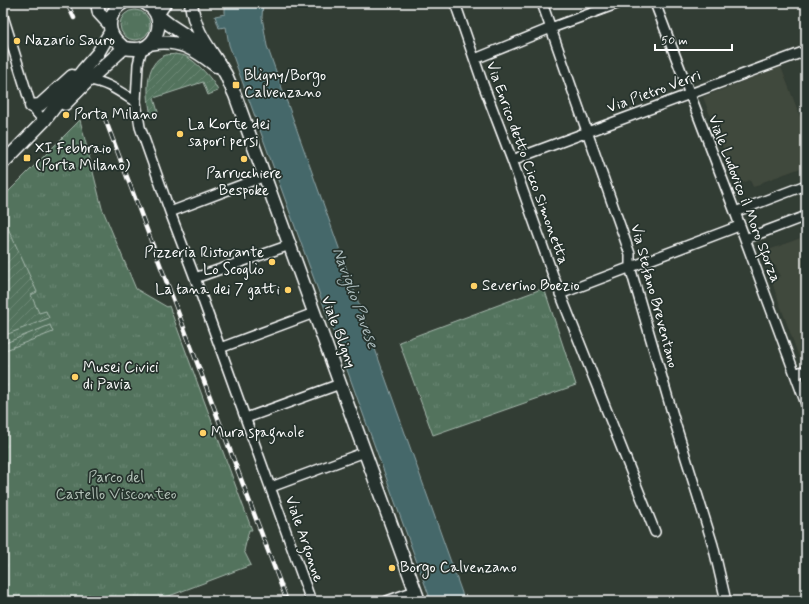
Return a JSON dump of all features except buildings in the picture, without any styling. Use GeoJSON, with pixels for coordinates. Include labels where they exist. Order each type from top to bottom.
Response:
{"type":"FeatureCollection","features":[{"type":"Feature","properties":{"kind":"street"},"geometry":{"type":"LineString","coordinates":[[98,3],[99,14],[110,28],[114,38],[124,48]]}},
{"type":"Feature","properties":{"kind":"street"},"geometry":{"type":"LineString","coordinates":[[3,163],[44,121],[54,116],[86,75],[110,28],[115,9],[123,3]]}},
{"type":"Feature","properties":{"kind":"street"},"geometry":{"type":"LineString","coordinates":[[31,106],[40,105],[69,78],[86,75],[124,48],[136,49],[146,46],[155,38],[159,23],[157,15],[152,8],[145,3]]}},
{"type":"Feature","properties":{"kind":"street"},"geometry":{"type":"LineString","coordinates":[[157,15],[165,3]]}},
{"type":"Feature","properties":{"kind":"street","name":"Viale Bligny"},"geometry":{"type":"LineString","coordinates":[[191,3],[193,18],[201,36],[225,75],[235,95],[417,596]]}},
{"type":"Feature","properties":{"kind":"street","name":"Via Enrico detto Cicco Simonetta"},"geometry":{"type":"LineString","coordinates":[[455,3],[560,294],[656,532]]}},
{"type":"Feature","properties":{"kind":"street","name":"Via Stefano Breventano"},"geometry":{"type":"LineString","coordinates":[[542,3],[630,254],[630,267],[676,426],[714,545],[726,601]]}},
{"type":"Feature","properties":{"kind":"street"},"geometry":{"type":"LineString","coordinates":[[475,59],[551,28],[619,3]]}},
{"type":"Feature","properties":{"kind":"street","name":"Viale Ludovico il Moro Sforza"},"geometry":{"type":"LineString","coordinates":[[655,3],[735,212],[806,404]]}},
{"type":"Feature","properties":{"kind":"street","name":"Viale Bligny"},"geometry":{"type":"LineString","coordinates":[[157,15],[210,51]]}},
{"type":"Feature","properties":{"kind":"street"},"geometry":{"type":"LineString","coordinates":[[3,16],[31,106],[44,121]]}},
{"type":"Feature","properties":{"kind":"street","name":"Viale Bligny"},"geometry":{"type":"LineString","coordinates":[[146,46],[162,41],[191,48],[207,59],[225,75]]}},
{"type":"Feature","properties":{"kind":"street","name":"Viale Argonne"},"geometry":{"type":"LineString","coordinates":[[146,46],[138,64],[136,102],[140,126],[170,212],[196,278],[311,601]]}},
{"type":"Feature","properties":{"kind":"street","name":"Via Pietro Verri"},"geometry":{"type":"LineString","coordinates":[[512,160],[806,51]]}},
{"type":"Feature","properties":{"kind":"street"},"geometry":{"type":"LineString","coordinates":[[86,75],[112,86],[136,102]]}},
{"type":"Feature","properties":{"kind":"street"},"geometry":{"type":"LineString","coordinates":[[170,212],[265,176]]}},
{"type":"Feature","properties":{"kind":"street"},"geometry":{"type":"LineString","coordinates":[[735,212],[806,185]]}},
{"type":"Feature","properties":{"kind":"street"},"geometry":{"type":"LineString","coordinates":[[745,239],[806,216]]}},
{"type":"Feature","properties":{"kind":"street"},"geometry":{"type":"LineString","coordinates":[[560,294],[739,226]]}},
{"type":"Feature","properties":{"kind":"street"},"geometry":{"type":"LineString","coordinates":[[196,278],[290,245]]}},
{"type":"Feature","properties":{"kind":"street"},"geometry":{"type":"LineString","coordinates":[[220,348],[314,313]]}},
{"type":"Feature","properties":{"kind":"street"},"geometry":{"type":"LineString","coordinates":[[795,374],[806,370]]}},
{"type":"Feature","properties":{"kind":"street"},"geometry":{"type":"LineString","coordinates":[[246,418],[340,384]]}},
{"type":"Feature","properties":{"kind":"street","name":"Viale Argonne"},"geometry":{"type":"LineString","coordinates":[[271,487],[365,452]]}},
{"type":"Feature","properties":{"kind":"street"},"geometry":{"type":"LineString","coordinates":[[387,601],[417,596]]}},
{"type":"Feature","properties":{"kind":"shaded area"},"geometry":{"type":"Polygon","coordinates":[[[781,67],[806,132],[806,166],[753,187],[750,180],[737,185],[703,97],[781,67]]]}},
{"type":"Feature","properties":{"kind":"shaded area"},"geometry":{"type":"Polygon","coordinates":[[[806,236],[806,354],[799,357],[771,280],[780,276],[776,266],[773,266],[766,251],[806,236]]]}},
{"type":"Feature","properties":{"kind":"green space"},"geometry":{"type":"Polygon","coordinates":[[[135,10],[146,14],[150,25],[146,36],[135,40],[124,36],[120,25],[124,14],[135,10]]]}},
{"type":"Feature","properties":{"kind":"green space"},"geometry":{"type":"Polygon","coordinates":[[[175,54],[189,58],[199,66],[209,77],[218,91],[208,95],[203,82],[154,98],[158,112],[151,115],[148,99],[148,81],[153,65],[166,55],[175,54]]]}},
{"type":"Feature","properties":{"kind":"green space","name":"Parco del Castello Visconteo"},"geometry":{"type":"Polygon","coordinates":[[[80,120],[102,208],[136,289],[167,307],[169,306],[252,530],[249,530],[244,551],[251,565],[156,601],[3,601],[4,196],[80,120]]]}},
{"type":"Feature","properties":{"kind":"green space"},"geometry":{"type":"Polygon","coordinates":[[[3,217],[37,292],[31,295],[39,313],[46,311],[49,318],[3,336],[3,217]]]}},
{"type":"Feature","properties":{"kind":"green space"},"geometry":{"type":"Polygon","coordinates":[[[544,288],[576,385],[433,435],[399,342],[544,288]]]}},
{"type":"Feature","properties":{"kind":"green space"},"geometry":{"type":"Polygon","coordinates":[[[50,325],[53,332],[3,351],[3,344],[50,325]]]}},
{"type":"Feature","properties":{"kind":"water","name":"Naviglio Pavese"},"geometry":{"type":"Polygon","coordinates":[[[225,3],[263,3],[262,17],[267,46],[462,593],[463,601],[431,601],[229,45],[226,27],[219,28],[215,16],[225,14],[225,3]]]}},
{"type":"Feature","properties":{"kind":"railway"},"geometry":{"type":"LineString","coordinates":[[67,3],[74,18]]}},
{"type":"Feature","properties":{"kind":"railway"},"geometry":{"type":"LineString","coordinates":[[104,116],[287,601]]}},
{"type":"Feature","properties":{"kind":"place","name":"Nazario Sauro"},"geometry":{"type":"Point","coordinates":[17,41]}},
{"type":"Feature","properties":{"kind":"place","name":"Bligny/Borgo Calvenzano"},"geometry":{"type":"Point","coordinates":[236,85]}},
{"type":"Feature","properties":{"kind":"place","name":"Porta Milano"},"geometry":{"type":"Point","coordinates":[66,115]}},
{"type":"Feature","properties":{"kind":"place","name":"La Korte dei sapori persi"},"geometry":{"type":"Point","coordinates":[180,134]}},
{"type":"Feature","properties":{"kind":"place","name":"XI Febbraio (Porta Milano)"},"geometry":{"type":"Point","coordinates":[27,158]}},
{"type":"Feature","properties":{"kind":"place","name":"Parrucchiere Bespoke"},"geometry":{"type":"Point","coordinates":[244,159]}},
{"type":"Feature","properties":{"kind":"place","name":"Pizzeria Ristorante Lo Scoglio"},"geometry":{"type":"Point","coordinates":[272,262]}},
{"type":"Feature","properties":{"kind":"place","name":"Severino Boezio"},"geometry":{"type":"Point","coordinates":[474,286]}},
{"type":"Feature","properties":{"kind":"place","name":"La tana dei 7 gatti"},"geometry":{"type":"Point","coordinates":[288,290]}},
{"type":"Feature","properties":{"kind":"place","name":"Musei Civici di Pavia"},"geometry":{"type":"Point","coordinates":[75,377]}},
{"type":"Feature","properties":{"kind":"place","name":"Mura spagnole"},"geometry":{"type":"Point","coordinates":[203,433]}},
{"type":"Feature","properties":{"kind":"place","name":"Borgo Calvenzano"},"geometry":{"type":"Point","coordinates":[392,568]}}]}
